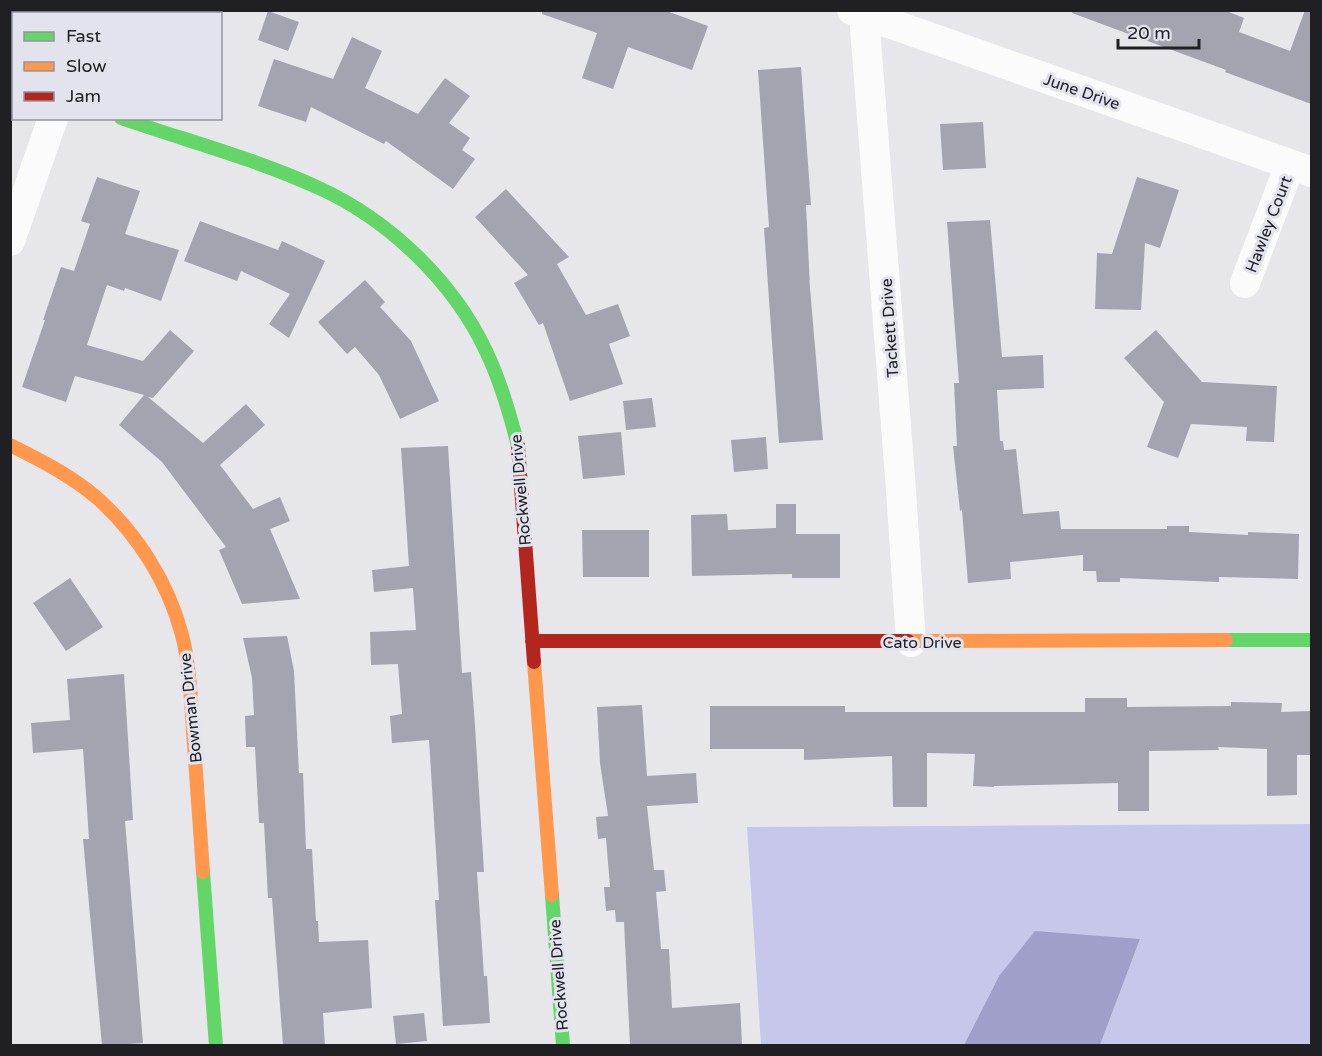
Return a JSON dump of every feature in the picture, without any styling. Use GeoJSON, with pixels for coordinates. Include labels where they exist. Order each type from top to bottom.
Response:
{"type":"FeatureCollection","features":[{"type":"Feature","properties":{"kind":"street","name":"June Drive"},"geometry":{"type":"LineString","coordinates":[[858,13],[1301,169]]}},
{"type":"Feature","properties":{"kind":"street","name":"Tackett Drive"},"geometry":{"type":"LineString","coordinates":[[858,13],[901,490],[911,642]]}},
{"type":"Feature","properties":{"kind":"street"},"geometry":{"type":"LineString","coordinates":[[10,241],[53,120]]}},
{"type":"Feature","properties":{"kind":"street","name":"Rockwell Drive"},"geometry":{"type":"LineString","coordinates":[[127,120],[287,175],[320,188],[356,208],[417,255],[441,280],[465,313],[486,348],[502,385],[518,447],[563,1046]]}},
{"type":"Feature","properties":{"kind":"street","name":"Hawley Court"},"geometry":{"type":"LineString","coordinates":[[1245,282],[1301,169]]}},
{"type":"Feature","properties":{"kind":"street","name":"Bowman Drive"},"geometry":{"type":"LineString","coordinates":[[10,445],[38,457],[71,477],[102,501],[127,527],[150,560],[168,596],[181,634],[189,678],[216,1046]]}},
{"type":"Feature","properties":{"kind":"street","name":"Cato Drive"},"geometry":{"type":"LineString","coordinates":[[532,641],[1311,640]]}},
{"type":"Feature","properties":{"kind":"shaded area"},"geometry":{"type":"Polygon","coordinates":[[[1311,824],[1311,1045],[1100,1045],[1140,939],[999,976],[964,1045],[761,1045],[747,827],[1311,824]]]}},
{"type":"Feature","properties":{"kind":"shaded area"},"geometry":{"type":"Polygon","coordinates":[[[1035,931],[1140,939],[1100,1045],[964,1045],[999,976],[1035,931]]]}},
{"type":"Feature","properties":{"kind":"building"},"geometry":{"type":"Polygon","coordinates":[[[542,10],[664,10],[708,26],[692,70],[628,47],[613,89],[582,78],[597,33],[542,14],[542,10]]]}},
{"type":"Feature","properties":{"kind":"building"},"geometry":{"type":"Polygon","coordinates":[[[1072,10],[1224,10],[1244,18],[1239,32],[1290,51],[1305,10],[1311,10],[1311,104],[1072,13],[1072,10]]]}},
{"type":"Feature","properties":{"kind":"building"},"geometry":{"type":"Polygon","coordinates":[[[268,11],[299,22],[288,51],[258,40],[268,11]]]}},
{"type":"Feature","properties":{"kind":"building"},"geometry":{"type":"Polygon","coordinates":[[[352,37],[382,51],[365,88],[418,114],[445,78],[470,96],[449,123],[470,138],[462,150],[475,159],[453,189],[386,141],[384,144],[311,107],[306,122],[258,106],[274,59],[333,79],[352,37]]]}},
{"type":"Feature","properties":{"kind":"building"},"geometry":{"type":"Polygon","coordinates":[[[801,67],[811,205],[806,205],[810,288],[823,440],[779,443],[764,228],[769,227],[758,70],[801,67]]]}},
{"type":"Feature","properties":{"kind":"building"},"geometry":{"type":"Polygon","coordinates":[[[983,122],[986,168],[943,170],[940,124],[983,122]]]}},
{"type":"Feature","properties":{"kind":"building"},"geometry":{"type":"Polygon","coordinates":[[[97,177],[140,191],[125,234],[179,250],[161,301],[125,288],[124,291],[107,285],[87,345],[143,361],[170,330],[194,351],[153,398],[148,397],[203,443],[246,404],[265,425],[220,465],[253,509],[280,497],[290,521],[270,529],[300,599],[242,604],[219,550],[226,547],[162,462],[119,425],[144,395],[75,376],[66,402],[22,387],[61,267],[74,271],[90,224],[81,221],[97,177]]]}},
{"type":"Feature","properties":{"kind":"building"},"geometry":{"type":"Polygon","coordinates":[[[1137,177],[1179,190],[1160,248],[1145,243],[1141,310],[1095,309],[1097,253],[1112,254],[1137,177]]]}},
{"type":"Feature","properties":{"kind":"building"},"geometry":{"type":"Polygon","coordinates":[[[506,189],[569,257],[557,264],[586,315],[618,304],[630,336],[609,344],[623,384],[570,401],[543,323],[539,325],[514,283],[528,275],[475,217],[506,189]]]}},
{"type":"Feature","properties":{"kind":"building"},"geometry":{"type":"Polygon","coordinates":[[[990,220],[1002,357],[1043,355],[1044,388],[997,390],[1000,441],[1003,441],[1004,450],[1016,449],[1023,514],[1059,511],[1061,529],[1167,529],[1167,526],[1189,526],[1189,532],[1248,535],[1248,532],[1299,534],[1298,579],[1219,577],[1219,582],[1120,578],[1120,582],[1097,582],[1096,571],[1083,571],[1083,555],[1010,562],[1011,579],[968,583],[962,510],[960,511],[953,446],[957,446],[954,383],[959,383],[947,222],[990,220]]]}},
{"type":"Feature","properties":{"kind":"building"},"geometry":{"type":"Polygon","coordinates":[[[200,221],[278,250],[282,241],[325,261],[289,338],[269,324],[290,294],[241,271],[237,281],[184,261],[200,221]]]}},
{"type":"Feature","properties":{"kind":"building"},"geometry":{"type":"Polygon","coordinates":[[[365,280],[385,302],[380,307],[411,341],[439,401],[400,419],[379,375],[355,347],[347,354],[318,322],[365,280]]]}},
{"type":"Feature","properties":{"kind":"building"},"geometry":{"type":"Polygon","coordinates":[[[1156,330],[1202,382],[1277,386],[1274,442],[1246,441],[1247,427],[1191,424],[1178,458],[1147,447],[1164,402],[1124,358],[1156,330]]]}},
{"type":"Feature","properties":{"kind":"building"},"geometry":{"type":"Polygon","coordinates":[[[652,398],[656,427],[626,430],[623,401],[652,398]]]}},
{"type":"Feature","properties":{"kind":"building"},"geometry":{"type":"Polygon","coordinates":[[[621,432],[625,475],[583,479],[578,436],[621,432]]]}},
{"type":"Feature","properties":{"kind":"building"},"geometry":{"type":"Polygon","coordinates":[[[766,437],[768,469],[734,472],[731,440],[766,437]]]}},
{"type":"Feature","properties":{"kind":"building"},"geometry":{"type":"Polygon","coordinates":[[[448,446],[462,673],[471,672],[475,726],[484,872],[477,872],[484,976],[487,976],[490,1023],[443,1026],[435,900],[439,900],[429,740],[392,743],[390,716],[402,714],[398,664],[371,665],[370,632],[416,630],[413,588],[374,592],[372,570],[409,566],[401,448],[448,446]]]}},
{"type":"Feature","properties":{"kind":"building"},"geometry":{"type":"Polygon","coordinates":[[[776,504],[796,504],[796,534],[840,534],[840,578],[792,578],[792,574],[692,576],[691,515],[727,514],[728,530],[776,528],[776,504]]]}},
{"type":"Feature","properties":{"kind":"building"},"geometry":{"type":"Polygon","coordinates":[[[582,530],[649,530],[649,577],[583,577],[582,530]]]}},
{"type":"Feature","properties":{"kind":"building"},"geometry":{"type":"Polygon","coordinates":[[[70,578],[103,627],[66,651],[33,603],[70,578]]]}},
{"type":"Feature","properties":{"kind":"building"},"geometry":{"type":"Polygon","coordinates":[[[287,636],[294,671],[299,773],[303,773],[306,849],[312,849],[319,942],[368,940],[372,1008],[323,1013],[325,1046],[283,1046],[272,898],[268,898],[264,823],[259,823],[255,747],[246,747],[245,716],[254,715],[252,678],[243,638],[287,636]]]}},
{"type":"Feature","properties":{"kind":"building"},"geometry":{"type":"Polygon","coordinates":[[[124,674],[133,820],[125,821],[143,1043],[102,1046],[83,839],[89,839],[83,749],[33,753],[31,723],[70,720],[67,679],[124,674]]]}},
{"type":"Feature","properties":{"kind":"building"},"geometry":{"type":"Polygon","coordinates":[[[1085,698],[1127,698],[1127,707],[1231,706],[1231,702],[1282,703],[1281,712],[1311,711],[1311,755],[1297,755],[1297,795],[1267,796],[1267,749],[1218,747],[1219,750],[1149,751],[1149,811],[1118,811],[1118,783],[973,786],[975,754],[927,753],[927,807],[893,807],[892,756],[804,760],[804,749],[710,749],[710,706],[845,706],[845,712],[1085,712],[1085,698]]]}},
{"type":"Feature","properties":{"kind":"building"},"geometry":{"type":"Polygon","coordinates":[[[642,705],[647,776],[696,773],[698,803],[647,806],[654,870],[664,870],[666,891],[656,892],[661,949],[669,949],[672,1008],[740,1003],[742,1044],[630,1046],[624,922],[616,922],[615,910],[606,911],[604,887],[610,887],[606,838],[598,839],[596,817],[608,816],[600,763],[597,707],[642,705]]]}},
{"type":"Feature","properties":{"kind":"building"},"geometry":{"type":"Polygon","coordinates":[[[424,1013],[427,1041],[396,1044],[393,1016],[424,1013]]]}},
{"type":"Feature","properties":{"kind":"traffic: fast"},"geometry":{"type":"LineString","coordinates":[[127,120],[246,159],[319,188],[345,201],[394,235],[437,277],[456,300],[472,325],[496,374],[518,446]]}},
{"type":"Feature","properties":{"kind":"traffic: fast"},"geometry":{"type":"LineString","coordinates":[[1226,640],[1312,640]]}},
{"type":"Feature","properties":{"kind":"traffic: fast"},"geometry":{"type":"LineString","coordinates":[[203,872],[216,1046]]}},
{"type":"Feature","properties":{"kind":"traffic: fast"},"geometry":{"type":"LineString","coordinates":[[552,895],[563,1046]]}},
{"type":"Feature","properties":{"kind":"traffic: slow"},"geometry":{"type":"LineString","coordinates":[[10,445],[76,482],[111,511],[138,543],[168,596],[182,635],[189,675],[203,872]]}},
{"type":"Feature","properties":{"kind":"traffic: slow"},"geometry":{"type":"LineString","coordinates":[[908,641],[1226,640]]}},
{"type":"Feature","properties":{"kind":"traffic: slow"},"geometry":{"type":"LineString","coordinates":[[534,662],[552,895]]}},
{"type":"Feature","properties":{"kind":"traffic: jam"},"geometry":{"type":"LineString","coordinates":[[518,446],[534,662]]}},
{"type":"Feature","properties":{"kind":"traffic: jam"},"geometry":{"type":"LineString","coordinates":[[532,641],[908,641]]}}]}
